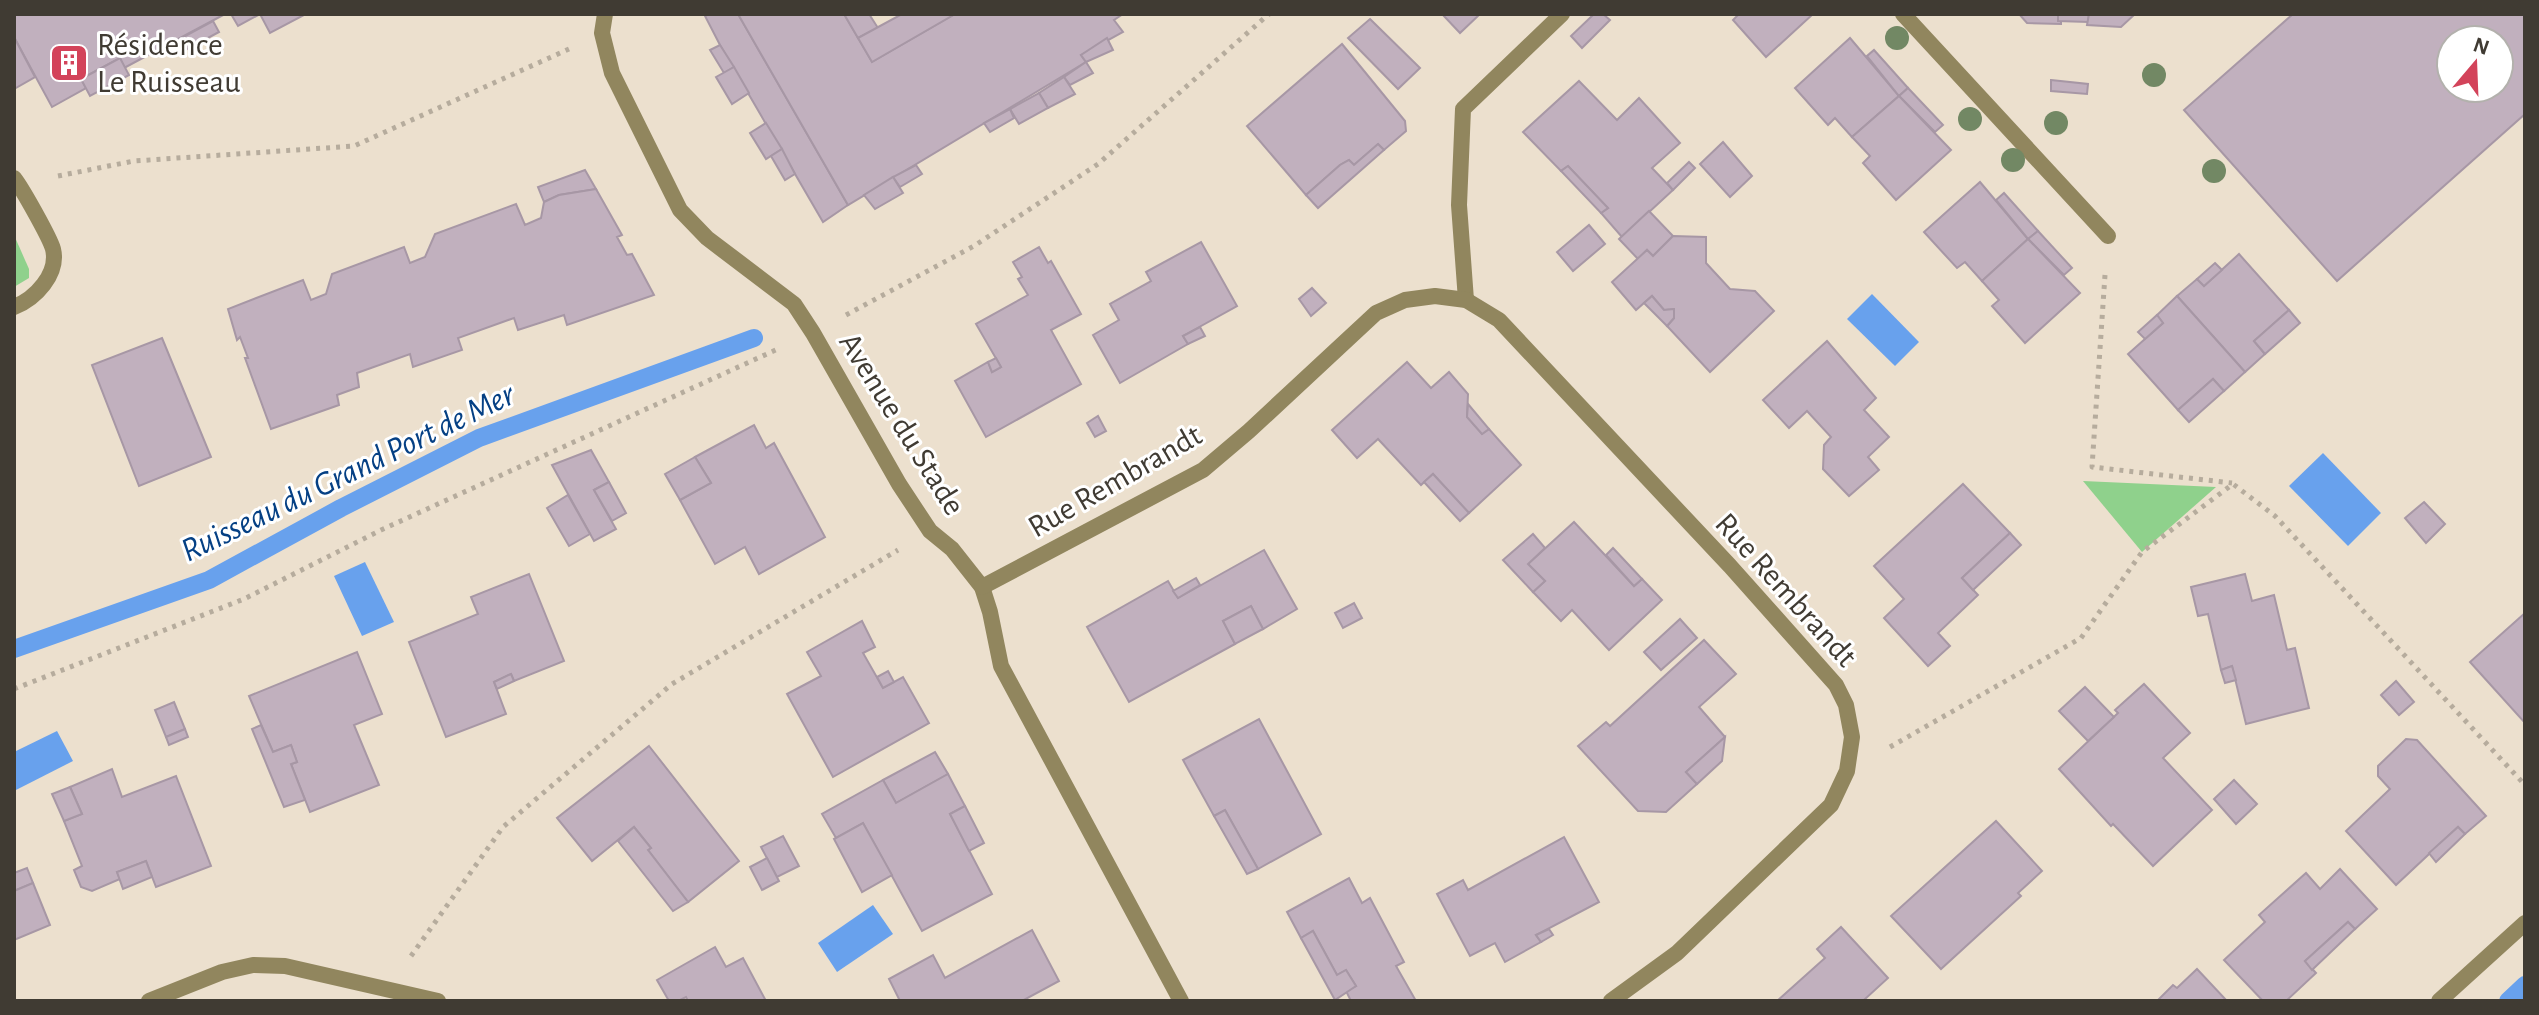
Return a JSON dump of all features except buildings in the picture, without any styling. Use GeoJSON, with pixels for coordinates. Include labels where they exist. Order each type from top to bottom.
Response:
{"type":"FeatureCollection","features":[{"type":"Feature","properties":{"kind":"street"},"geometry":{"type":"LineString","coordinates":[[602,33],[605,14]]}},
{"type":"Feature","properties":{"kind":"street"},"geometry":{"type":"LineString","coordinates":[[1466,300],[1459,205],[1463,109],[1562,14]]}},
{"type":"Feature","properties":{"kind":"street"},"geometry":{"type":"LineString","coordinates":[[1903,14],[2108,236]]}},
{"type":"Feature","properties":{"kind":"street","name":"Avenue du Stade"},"geometry":{"type":"LineString","coordinates":[[602,33],[612,73],[680,210],[707,238],[794,304],[899,484],[930,531],[952,549],[982,587],[1001,666],[1181,1001]]}},
{"type":"Feature","properties":{"kind":"street"},"geometry":{"type":"LineString","coordinates":[[14,307],[29,301],[49,278],[53,251],[16,180]]}},
{"type":"Feature","properties":{"kind":"street","name":"Rue Rembrandt"},"geometry":{"type":"LineString","coordinates":[[982,587],[1203,470],[1376,313],[1405,300],[1435,296],[1466,300],[1499,320],[1730,566],[1836,685],[1846,705],[1852,737],[1847,771],[1831,805],[1677,953],[1611,1001]]}},
{"type":"Feature","properties":{"kind":"street"},"geometry":{"type":"LineString","coordinates":[[2439,1001],[2525,923]]}},
{"type":"Feature","properties":{"kind":"street"},"geometry":{"type":"LineString","coordinates":[[149,1001],[222,972],[253,965],[285,966],[438,1001]]}},
{"type":"Feature","properties":{"kind":"path"},"geometry":{"type":"LineString","coordinates":[[14,689],[244,599],[394,524],[813,333],[974,246],[1074,181],[1098,164],[1269,14]]}},
{"type":"Feature","properties":{"kind":"path"},"geometry":{"type":"LineString","coordinates":[[16,180],[134,161],[354,146],[602,33]]}},
{"type":"Feature","properties":{"kind":"path"},"geometry":{"type":"LineString","coordinates":[[2108,236],[2092,467],[2233,484],[2275,516],[2525,785]]}},
{"type":"Feature","properties":{"kind":"path"},"geometry":{"type":"LineString","coordinates":[[1847,771],[2081,638],[2142,552],[2233,484]]}},
{"type":"Feature","properties":{"kind":"path"},"geometry":{"type":"LineString","coordinates":[[388,988],[503,827],[672,684],[930,531]]}},
{"type":"Feature","properties":{"kind":"green space"},"geometry":{"type":"Polygon","coordinates":[[[14,235],[29,269],[29,278],[14,287],[14,235]]]}},
{"type":"Feature","properties":{"kind":"green space"},"geometry":{"type":"Polygon","coordinates":[[[2083,481],[2216,487],[2142,552],[2083,481]]]}},
{"type":"Feature","properties":{"kind":"water"},"geometry":{"type":"Polygon","coordinates":[[[1872,294],[1919,342],[1895,366],[1847,319],[1872,294]]]}},
{"type":"Feature","properties":{"kind":"water"},"geometry":{"type":"Polygon","coordinates":[[[2323,453],[2381,513],[2348,546],[2289,486],[2323,453]]]}},
{"type":"Feature","properties":{"kind":"water"},"geometry":{"type":"Polygon","coordinates":[[[365,562],[394,622],[362,636],[334,576],[365,562]]]}},
{"type":"Feature","properties":{"kind":"water"},"geometry":{"type":"Polygon","coordinates":[[[57,731],[73,761],[14,791],[14,752],[57,731]]]}},
{"type":"Feature","properties":{"kind":"water"},"geometry":{"type":"Polygon","coordinates":[[[873,905],[893,934],[837,972],[818,943],[873,905]]]}},
{"type":"Feature","properties":{"kind":"waterway","name":"Ruisseau du Grand Port de Mer"},"geometry":{"type":"LineString","coordinates":[[14,649],[209,580],[479,438],[754,338]]}},
{"type":"Feature","properties":{"kind":"waterway"},"geometry":{"type":"LineString","coordinates":[[2508,1001],[2525,985]]}},
{"type":"Feature","properties":{"kind":"place","name":"Résidence Le Ruisseau"},"geometry":{"type":"Point","coordinates":[69,63]}}]}
